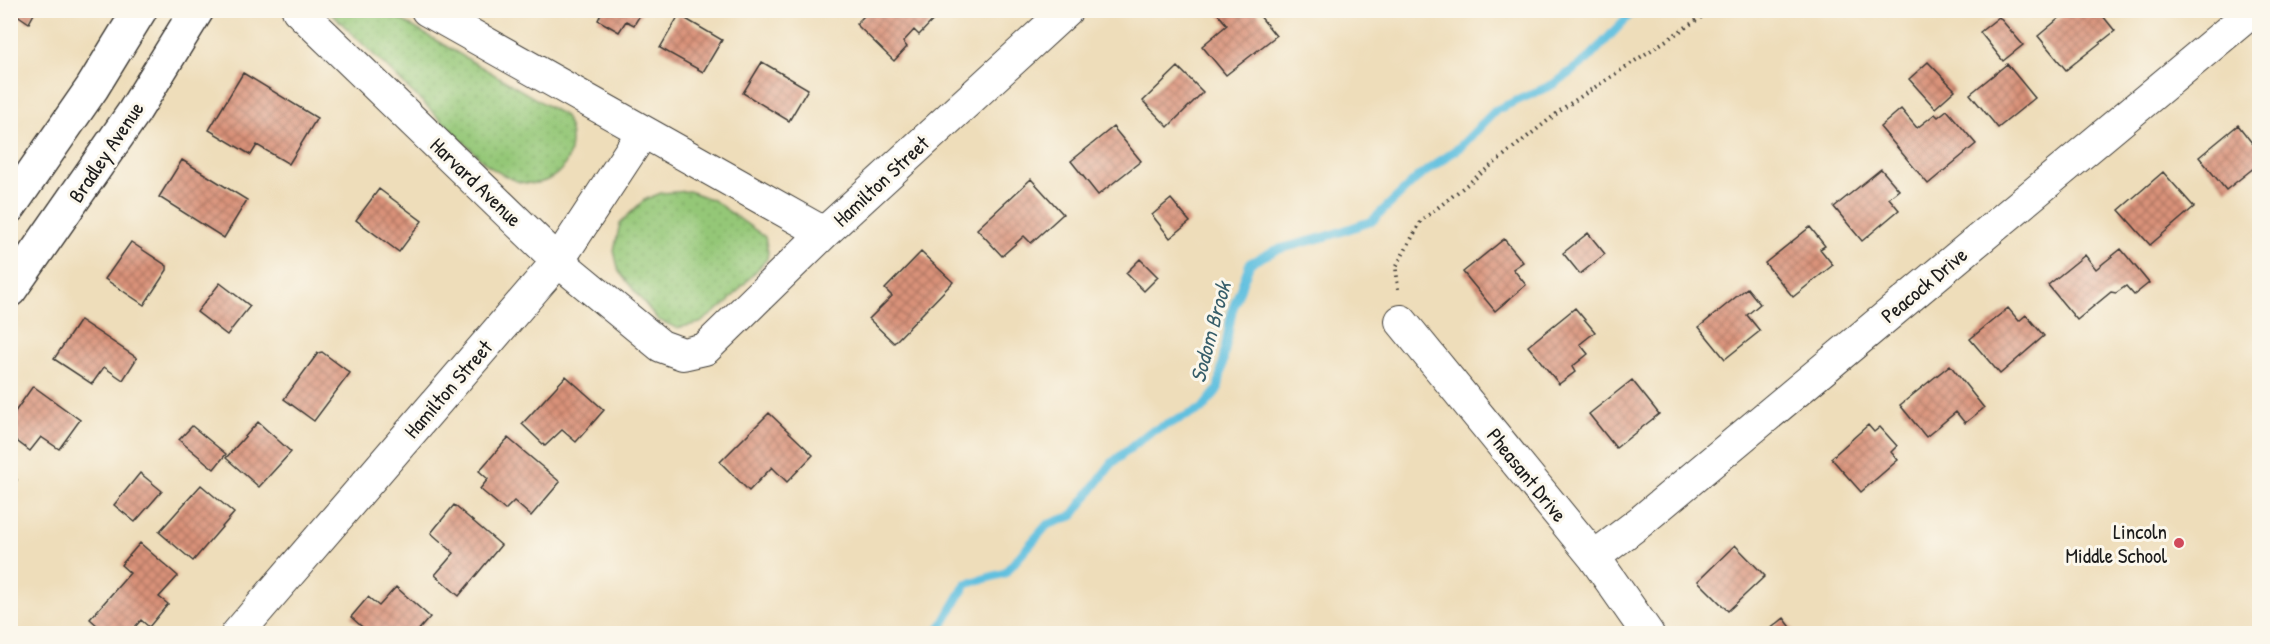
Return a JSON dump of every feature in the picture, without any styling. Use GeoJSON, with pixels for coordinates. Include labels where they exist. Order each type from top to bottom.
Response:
{"type":"FeatureCollection","features":[{"type":"Feature","properties":{"kind":"street"},"geometry":{"type":"LineString","coordinates":[[10,206],[92,88],[140,10]]}},
{"type":"Feature","properties":{"kind":"street","name":"Bradley Avenue"},"geometry":{"type":"LineString","coordinates":[[10,290],[134,112],[197,10]]}},
{"type":"Feature","properties":{"kind":"street","name":"Harvard Avenue"},"geometry":{"type":"LineString","coordinates":[[298,10],[558,261],[661,346]]}},
{"type":"Feature","properties":{"kind":"street"},"geometry":{"type":"LineString","coordinates":[[427,10],[824,233]]}},
{"type":"Feature","properties":{"kind":"street","name":"Hamilton Street"},"geometry":{"type":"LineString","coordinates":[[661,346],[683,354],[705,349],[824,233],[1067,10]]}},
{"type":"Feature","properties":{"kind":"street","name":"Peacock Drive"},"geometry":{"type":"LineString","coordinates":[[1593,557],[1640,522],[2254,10]]}},
{"type":"Feature","properties":{"kind":"street","name":"Hamilton Street"},"geometry":{"type":"LineString","coordinates":[[237,633],[558,261],[643,132]]}},
{"type":"Feature","properties":{"kind":"street","name":"Pheasant Drive"},"geometry":{"type":"LineString","coordinates":[[1401,321],[1593,557],[1648,633]]}},
{"type":"Feature","properties":{"kind":"path"},"geometry":{"type":"LineString","coordinates":[[1401,321],[1396,267],[1421,221],[1565,107],[1712,10]]}},
{"type":"Feature","properties":{"kind":"green space"},"geometry":{"type":"Polygon","coordinates":[[[329,11],[386,11],[565,116],[571,138],[568,159],[563,167],[549,179],[531,183],[511,179],[487,165],[329,11]]]}},
{"type":"Feature","properties":{"kind":"green space"},"geometry":{"type":"Polygon","coordinates":[[[689,191],[713,200],[765,237],[768,252],[767,259],[727,303],[700,323],[677,328],[658,320],[619,272],[614,251],[620,223],[644,200],[661,193],[689,191]]]}},
{"type":"Feature","properties":{"kind":"building"},"geometry":{"type":"Polygon","coordinates":[[[10,10],[36,10],[29,23],[10,10]]]}},
{"type":"Feature","properties":{"kind":"building"},"geometry":{"type":"Polygon","coordinates":[[[603,10],[643,10],[634,25],[626,21],[619,32],[598,20],[603,10]]]}},
{"type":"Feature","properties":{"kind":"building"},"geometry":{"type":"Polygon","coordinates":[[[870,10],[936,10],[939,14],[919,35],[914,30],[903,42],[907,47],[894,61],[856,24],[870,10]]]}},
{"type":"Feature","properties":{"kind":"building"},"geometry":{"type":"Polygon","coordinates":[[[1223,10],[1255,10],[1276,36],[1226,75],[1202,46],[1227,25],[1218,14],[1223,10]]]}},
{"type":"Feature","properties":{"kind":"building"},"geometry":{"type":"Polygon","coordinates":[[[2069,10],[2098,10],[2115,31],[2066,70],[2038,36],[2069,10]]]}},
{"type":"Feature","properties":{"kind":"building"},"geometry":{"type":"Polygon","coordinates":[[[679,15],[722,40],[703,72],[660,48],[679,15]]]}},
{"type":"Feature","properties":{"kind":"building"},"geometry":{"type":"Polygon","coordinates":[[[1999,17],[2023,45],[2003,61],[1980,32],[1999,17]]]}},
{"type":"Feature","properties":{"kind":"building"},"geometry":{"type":"Polygon","coordinates":[[[762,62],[808,89],[789,121],[743,93],[762,62]]]}},
{"type":"Feature","properties":{"kind":"building"},"geometry":{"type":"Polygon","coordinates":[[[1928,62],[1955,90],[1935,108],[1909,79],[1928,62]]]}},
{"type":"Feature","properties":{"kind":"building"},"geometry":{"type":"Polygon","coordinates":[[[2007,64],[2035,98],[1998,128],[1970,94],[2007,64]]]}},
{"type":"Feature","properties":{"kind":"building"},"geometry":{"type":"Polygon","coordinates":[[[1178,67],[1203,92],[1168,127],[1143,101],[1178,67]]]}},
{"type":"Feature","properties":{"kind":"building"},"geometry":{"type":"Polygon","coordinates":[[[243,73],[317,118],[289,164],[257,145],[251,155],[209,130],[243,73]]]}},
{"type":"Feature","properties":{"kind":"building"},"geometry":{"type":"Polygon","coordinates":[[[1901,109],[1917,128],[1935,114],[1938,117],[1947,110],[1976,144],[1928,184],[1880,127],[1901,109]]]}},
{"type":"Feature","properties":{"kind":"building"},"geometry":{"type":"Polygon","coordinates":[[[2238,125],[2252,143],[2260,137],[2260,163],[2226,190],[2199,157],[2238,125]]]}},
{"type":"Feature","properties":{"kind":"building"},"geometry":{"type":"Polygon","coordinates":[[[1113,127],[1141,161],[1098,195],[1071,161],[1113,127]]]}},
{"type":"Feature","properties":{"kind":"building"},"geometry":{"type":"Polygon","coordinates":[[[182,160],[247,200],[224,238],[159,197],[182,160]]]}},
{"type":"Feature","properties":{"kind":"building"},"geometry":{"type":"Polygon","coordinates":[[[1881,169],[1899,190],[1889,198],[1899,210],[1862,241],[1834,207],[1881,169]]]}},
{"type":"Feature","properties":{"kind":"building"},"geometry":{"type":"Polygon","coordinates":[[[2163,172],[2194,207],[2150,245],[2119,210],[2163,172]]]}},
{"type":"Feature","properties":{"kind":"building"},"geometry":{"type":"Polygon","coordinates":[[[1031,179],[1063,214],[1031,243],[1024,236],[1002,256],[977,229],[1031,179]]]}},
{"type":"Feature","properties":{"kind":"building"},"geometry":{"type":"Polygon","coordinates":[[[379,189],[422,221],[399,252],[356,220],[379,189]]]}},
{"type":"Feature","properties":{"kind":"building"},"geometry":{"type":"Polygon","coordinates":[[[1171,199],[1190,222],[1170,238],[1152,215],[1171,199]]]}},
{"type":"Feature","properties":{"kind":"building"},"geometry":{"type":"Polygon","coordinates":[[[1810,227],[1825,246],[1820,249],[1833,265],[1793,297],[1765,263],[1810,227]]]}},
{"type":"Feature","properties":{"kind":"building"},"geometry":{"type":"Polygon","coordinates":[[[1588,233],[1605,254],[1580,274],[1563,253],[1588,233]]]}},
{"type":"Feature","properties":{"kind":"building"},"geometry":{"type":"Polygon","coordinates":[[[1504,239],[1523,262],[1513,269],[1526,285],[1495,311],[1463,272],[1504,239]]]}},
{"type":"Feature","properties":{"kind":"building"},"geometry":{"type":"Polygon","coordinates":[[[131,242],[167,266],[167,270],[144,305],[105,279],[131,242]]]}},
{"type":"Feature","properties":{"kind":"building"},"geometry":{"type":"Polygon","coordinates":[[[2121,249],[2149,283],[2134,295],[2126,286],[2116,293],[2111,292],[2077,320],[2048,285],[2085,255],[2096,269],[2121,249]]]}},
{"type":"Feature","properties":{"kind":"building"},"geometry":{"type":"Polygon","coordinates":[[[921,252],[953,282],[894,343],[869,319],[892,296],[885,289],[921,252]]]}},
{"type":"Feature","properties":{"kind":"building"},"geometry":{"type":"Polygon","coordinates":[[[1140,259],[1158,277],[1144,291],[1126,273],[1140,259]]]}},
{"type":"Feature","properties":{"kind":"building"},"geometry":{"type":"Polygon","coordinates":[[[220,283],[250,306],[227,335],[197,312],[220,283]]]}},
{"type":"Feature","properties":{"kind":"building"},"geometry":{"type":"Polygon","coordinates":[[[1747,288],[1760,304],[1747,315],[1760,331],[1725,359],[1699,327],[1747,288]]]}},
{"type":"Feature","properties":{"kind":"building"},"geometry":{"type":"Polygon","coordinates":[[[1575,308],[1595,332],[1580,344],[1588,354],[1572,367],[1575,372],[1559,384],[1528,346],[1575,308]]]}},
{"type":"Feature","properties":{"kind":"building"},"geometry":{"type":"Polygon","coordinates":[[[2008,308],[2019,321],[2026,315],[2044,336],[2000,374],[1970,339],[2008,308]]]}},
{"type":"Feature","properties":{"kind":"building"},"geometry":{"type":"Polygon","coordinates":[[[80,320],[137,358],[123,380],[104,367],[92,384],[54,359],[80,320]]]}},
{"type":"Feature","properties":{"kind":"building"},"geometry":{"type":"Polygon","coordinates":[[[322,352],[350,373],[314,421],[284,399],[318,353],[322,352]]]}},
{"type":"Feature","properties":{"kind":"building"},"geometry":{"type":"Polygon","coordinates":[[[1950,365],[1984,408],[1965,423],[1956,412],[1926,437],[1900,405],[1950,365]]]}},
{"type":"Feature","properties":{"kind":"building"},"geometry":{"type":"Polygon","coordinates":[[[566,376],[604,410],[576,442],[562,430],[545,446],[522,424],[566,376]]]}},
{"type":"Feature","properties":{"kind":"building"},"geometry":{"type":"Polygon","coordinates":[[[1632,380],[1659,414],[1616,448],[1589,414],[1632,380]]]}},
{"type":"Feature","properties":{"kind":"building"},"geometry":{"type":"Polygon","coordinates":[[[33,386],[80,420],[59,449],[41,437],[30,451],[10,436],[10,415],[12,416],[33,386]]]}},
{"type":"Feature","properties":{"kind":"building"},"geometry":{"type":"Polygon","coordinates":[[[769,413],[813,455],[787,482],[772,467],[749,491],[720,462],[769,413]]]}},
{"type":"Feature","properties":{"kind":"building"},"geometry":{"type":"Polygon","coordinates":[[[258,422],[291,452],[259,487],[226,458],[258,422]]]}},
{"type":"Feature","properties":{"kind":"building"},"geometry":{"type":"Polygon","coordinates":[[[1868,425],[1874,432],[1880,427],[1897,446],[1891,452],[1898,460],[1861,492],[1831,458],[1868,425]]]}},
{"type":"Feature","properties":{"kind":"building"},"geometry":{"type":"Polygon","coordinates":[[[192,426],[226,454],[214,469],[179,440],[192,426]]]}},
{"type":"Feature","properties":{"kind":"building"},"geometry":{"type":"Polygon","coordinates":[[[508,438],[560,482],[531,516],[514,501],[505,510],[480,489],[488,479],[479,471],[508,438]]]}},
{"type":"Feature","properties":{"kind":"building"},"geometry":{"type":"Polygon","coordinates":[[[140,473],[162,491],[135,522],[114,505],[140,473]]]}},
{"type":"Feature","properties":{"kind":"building"},"geometry":{"type":"Polygon","coordinates":[[[10,475],[17,480],[10,488],[10,475]]]}},
{"type":"Feature","properties":{"kind":"building"},"geometry":{"type":"Polygon","coordinates":[[[201,485],[234,513],[193,561],[159,532],[201,485]]]}},
{"type":"Feature","properties":{"kind":"building"},"geometry":{"type":"Polygon","coordinates":[[[454,505],[501,545],[459,596],[435,575],[454,553],[431,533],[454,505]]]}},
{"type":"Feature","properties":{"kind":"building"},"geometry":{"type":"Polygon","coordinates":[[[140,543],[178,576],[159,597],[168,604],[149,627],[141,620],[129,634],[107,634],[90,619],[130,573],[121,565],[140,543]]]}},
{"type":"Feature","properties":{"kind":"building"},"geometry":{"type":"Polygon","coordinates":[[[1735,545],[1765,576],[1728,611],[1698,581],[1735,545]]]}},
{"type":"Feature","properties":{"kind":"building"},"geometry":{"type":"Polygon","coordinates":[[[396,587],[430,617],[415,634],[370,634],[351,617],[368,597],[379,606],[396,587]]]}},
{"type":"Feature","properties":{"kind":"building"},"geometry":{"type":"Polygon","coordinates":[[[1784,618],[1796,634],[1764,634],[1784,618]]]}},
{"type":"Feature","properties":{"kind":"waterway","name":"Sodom Brook"},"geometry":{"type":"LineString","coordinates":[[937,634],[966,584],[1005,573],[1047,525],[1072,516],[1112,463],[1150,432],[1202,409],[1218,389],[1232,311],[1250,263],[1276,250],[1372,221],[1417,178],[1461,146],[1496,110],[1554,84],[1588,59],[1634,10]]}},
{"type":"Feature","properties":{"kind":"place","name":"Lincoln Middle School"},"geometry":{"type":"Point","coordinates":[2179,543]}}]}
